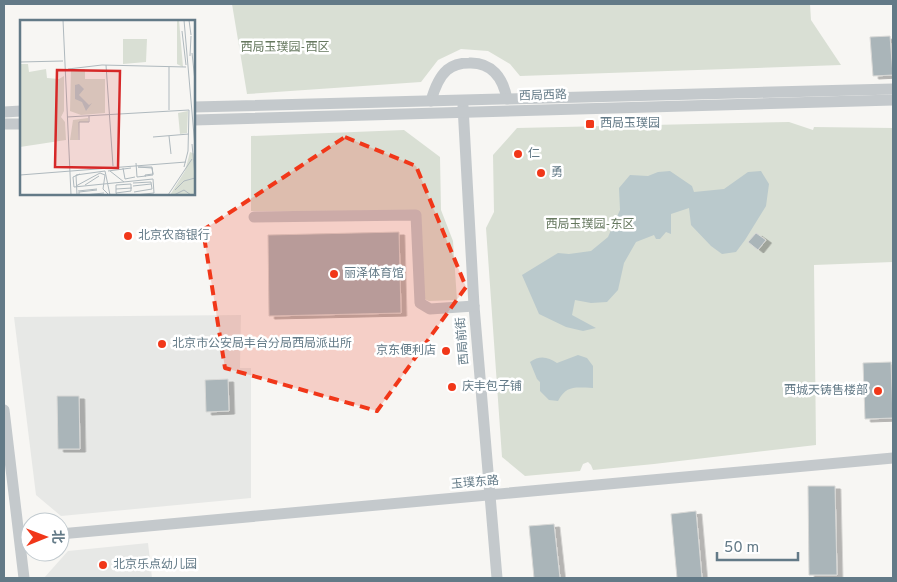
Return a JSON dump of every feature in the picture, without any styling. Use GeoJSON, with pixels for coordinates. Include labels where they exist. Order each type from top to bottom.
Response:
{"type":"FeatureCollection","features":[{"type":"Feature","properties":{"kind":"street"},"geometry":{"type":"LineString","coordinates":[[431,101],[436,85],[447,70],[454,65],[464,63],[474,63],[490,68],[502,82],[507,99]]}},
{"type":"Feature","properties":{"kind":"street","name":"西局西路"},"geometry":{"type":"LineString","coordinates":[[195,107],[893,89]]}},
{"type":"Feature","properties":{"kind":"street","name":"西局前街"},"geometry":{"type":"LineString","coordinates":[[463,100],[474,306],[497,578]]}},
{"type":"Feature","properties":{"kind":"street","name":"西局西路"},"geometry":{"type":"LineString","coordinates":[[195,120],[893,100]]}},
{"type":"Feature","properties":{"kind":"street"},"geometry":{"type":"LineString","coordinates":[[4,112],[20,111]]}},
{"type":"Feature","properties":{"kind":"street"},"geometry":{"type":"LineString","coordinates":[[4,124],[20,124]]}},
{"type":"Feature","properties":{"kind":"street"},"geometry":{"type":"LineString","coordinates":[[254,217],[416,215],[420,303],[430,309],[474,306]]}},
{"type":"Feature","properties":{"kind":"street"},"geometry":{"type":"LineString","coordinates":[[4,410],[7,467],[20,521]]}},
{"type":"Feature","properties":{"kind":"street","name":"玉璞东路"},"geometry":{"type":"LineString","coordinates":[[70,533],[893,458]]}},
{"type":"Feature","properties":{"kind":"street"},"geometry":{"type":"LineString","coordinates":[[24,562],[24,578]]}},
{"type":"Feature","properties":{"kind":"highlighted area"},"geometry":{"type":"Polygon","coordinates":[[[345,137],[416,166],[466,287],[377,411],[225,368],[203,230],[345,137]]]}},
{"type":"Feature","properties":{"kind":"shaded area"},"geometry":{"type":"Polygon","coordinates":[[[670,171],[692,186],[694,192],[724,189],[748,172],[761,171],[769,184],[766,206],[736,252],[722,254],[711,246],[691,225],[689,208],[671,214],[671,234],[666,232],[660,239],[656,239],[654,235],[636,242],[624,263],[618,290],[607,302],[591,303],[575,300],[572,315],[596,328],[583,331],[566,327],[539,314],[522,275],[558,253],[569,254],[591,251],[608,237],[620,210],[619,188],[630,175],[648,176],[658,172],[670,171]]]}},
{"type":"Feature","properties":{"kind":"shaded area"},"geometry":{"type":"Polygon","coordinates":[[[241,315],[240,368],[251,368],[251,498],[70,515],[70,512],[56,512],[36,495],[14,317],[241,315]]]}},
{"type":"Feature","properties":{"kind":"shaded area"},"geometry":{"type":"Polygon","coordinates":[[[578,355],[587,358],[593,366],[593,388],[569,389],[558,401],[549,400],[540,391],[540,382],[530,362],[537,358],[544,358],[557,363],[578,355]]]}},
{"type":"Feature","properties":{"kind":"shaded area","name":"北京乐点幼儿园"},"geometry":{"type":"Polygon","coordinates":[[[148,543],[152,578],[44,578],[58,562],[70,562],[70,551],[148,543]]]}},
{"type":"Feature","properties":{"kind":"green space","name":"西局玉璞园-西区"},"geometry":{"type":"Polygon","coordinates":[[[232,4],[810,4],[811,20],[841,65],[520,76],[510,64],[488,51],[461,49],[438,60],[421,82],[247,94],[232,4]]]}},
{"type":"Feature","properties":{"kind":"green space","name":"西局玉璞园-东区"},"geometry":{"type":"Polygon","coordinates":[[[789,122],[813,130],[814,127],[893,128],[893,262],[814,265],[816,445],[593,470],[588,462],[583,464],[580,471],[525,476],[502,457],[486,228],[494,212],[493,155],[517,128],[789,122]]]}},
{"type":"Feature","properties":{"kind":"green space"},"geometry":{"type":"Polygon","coordinates":[[[404,130],[440,157],[441,210],[453,241],[457,300],[429,301],[424,299],[420,211],[251,211],[251,136],[404,130]]]}},
{"type":"Feature","properties":{"kind":"building"},"geometry":{"type":"Polygon","coordinates":[[[890,36],[893,75],[873,76],[870,37],[890,36]]]}},
{"type":"Feature","properties":{"kind":"building","name":"丽泽体育馆"},"geometry":{"type":"Polygon","coordinates":[[[399,232],[401,313],[269,316],[268,235],[399,232]]]}},
{"type":"Feature","properties":{"kind":"building"},"geometry":{"type":"Polygon","coordinates":[[[756,233],[766,240],[758,250],[748,242],[756,233]]]}},
{"type":"Feature","properties":{"kind":"building","name":"西城天铸售楼部"},"geometry":{"type":"Polygon","coordinates":[[[891,362],[893,418],[865,419],[863,363],[891,362]]]}},
{"type":"Feature","properties":{"kind":"building"},"geometry":{"type":"Polygon","coordinates":[[[228,379],[229,411],[206,412],[205,380],[228,379]]]}},
{"type":"Feature","properties":{"kind":"building"},"geometry":{"type":"Polygon","coordinates":[[[57,396],[79,396],[80,449],[58,449],[57,396]]]}},
{"type":"Feature","properties":{"kind":"building"},"geometry":{"type":"Polygon","coordinates":[[[808,486],[835,486],[837,575],[809,575],[808,486]]]}},
{"type":"Feature","properties":{"kind":"building"},"geometry":{"type":"Polygon","coordinates":[[[696,511],[702,578],[677,578],[671,514],[696,511]]]}},
{"type":"Feature","properties":{"kind":"building"},"geometry":{"type":"Polygon","coordinates":[[[554,524],[560,578],[534,578],[529,526],[554,524]]]}},
{"type":"Feature","properties":{"kind":"place","name":"西局玉璞园"},"geometry":{"type":"Point","coordinates":[590,124]}},
{"type":"Feature","properties":{"kind":"place","name":"仁"},"geometry":{"type":"Point","coordinates":[518,154]}},
{"type":"Feature","properties":{"kind":"place","name":"勇"},"geometry":{"type":"Point","coordinates":[541,173]}},
{"type":"Feature","properties":{"kind":"place","name":"北京农商银行"},"geometry":{"type":"Point","coordinates":[128,236]}},
{"type":"Feature","properties":{"kind":"place","name":"丽泽体育馆"},"geometry":{"type":"Point","coordinates":[334,274]}},
{"type":"Feature","properties":{"kind":"place","name":"北京市公安局丰台分局西局派出所"},"geometry":{"type":"Point","coordinates":[162,344]}},
{"type":"Feature","properties":{"kind":"place","name":"京东便利店"},"geometry":{"type":"Point","coordinates":[446,351]}},
{"type":"Feature","properties":{"kind":"place","name":"庆丰包子铺"},"geometry":{"type":"Point","coordinates":[452,387]}},
{"type":"Feature","properties":{"kind":"place","name":"西城天铸售楼部"},"geometry":{"type":"Point","coordinates":[878,391]}},
{"type":"Feature","properties":{"kind":"place","name":"北京乐点幼儿园"},"geometry":{"type":"Point","coordinates":[103,565]}}]}
